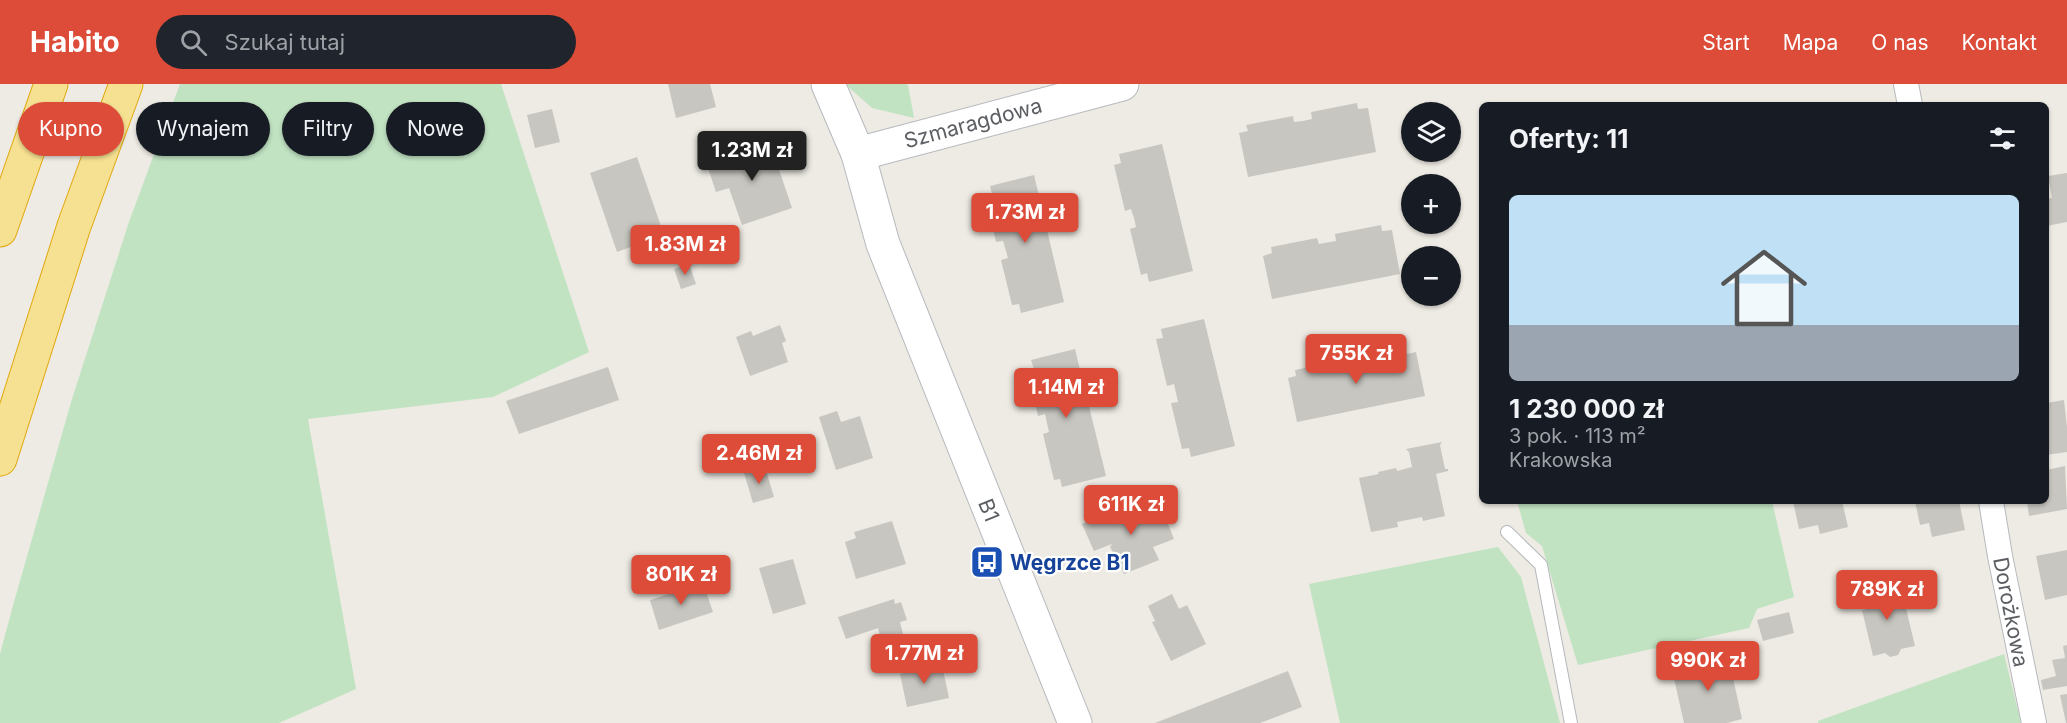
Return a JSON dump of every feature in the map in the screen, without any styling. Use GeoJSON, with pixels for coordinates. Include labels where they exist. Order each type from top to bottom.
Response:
{"type":"FeatureCollection","features":[{"type":"Feature","properties":{"kind":"highway"},"geometry":{"type":"LineString","coordinates":[[0,230],[51,84]]}},
{"type":"Feature","properties":{"kind":"highway"},"geometry":{"type":"LineString","coordinates":[[0,459],[74,226],[126,84]]}},
{"type":"Feature","properties":{"kind":"street","name":"B1"},"geometry":{"type":"LineString","coordinates":[[828,84],[858,154],[884,244],[917,330],[1075,723]]}},
{"type":"Feature","properties":{"kind":"street","name":"Szmaragdowa"},"geometry":{"type":"LineString","coordinates":[[858,154],[1122,84]]}},
{"type":"Feature","properties":{"kind":"street"},"geometry":{"type":"LineString","coordinates":[[1906,84],[1909,102]]}},
{"type":"Feature","properties":{"kind":"street","name":"Dorożkowa"},"geometry":{"type":"LineString","coordinates":[[1991,504],[2034,723]]}},
{"type":"Feature","properties":{"kind":"lane"},"geometry":{"type":"LineString","coordinates":[[1507,532],[1541,565],[1571,723]]}},
{"type":"Feature","properties":{"kind":"green space"},"geometry":{"type":"Polygon","coordinates":[[[180,84],[501,84],[589,352],[493,397],[308,419],[356,689],[279,723],[0,723],[0,654],[14,602],[72,399],[129,222],[153,156],[270,156],[270,102],[173,102],[180,84]]]}},
{"type":"Feature","properties":{"kind":"green space"},"geometry":{"type":"Polygon","coordinates":[[[845,84],[906,84],[914,118],[872,108],[845,84]]]}},
{"type":"Feature","properties":{"kind":"green space"},"geometry":{"type":"Polygon","coordinates":[[[1518,504],[1773,504],[1794,597],[1757,609],[1749,628],[1578,665],[1542,546],[1526,533],[1518,504]]]}},
{"type":"Feature","properties":{"kind":"green space"},"geometry":{"type":"Polygon","coordinates":[[[1498,547],[1521,577],[1560,723],[1340,723],[1309,584],[1498,547]]]}},
{"type":"Feature","properties":{"kind":"green space"},"geometry":{"type":"Polygon","coordinates":[[[2004,654],[2021,723],[1818,723],[1818,721],[2004,654]]]}},
{"type":"Feature","properties":{"kind":"building"},"geometry":{"type":"Polygon","coordinates":[[[668,84],[710,84],[716,107],[676,118],[668,84]]]}},
{"type":"Feature","properties":{"kind":"building"},"geometry":{"type":"Polygon","coordinates":[[[1357,103],[1358,109],[1368,108],[1376,152],[1248,177],[1239,133],[1248,131],[1246,125],[1293,116],[1294,122],[1303,121],[1312,119],[1311,112],[1357,103]]]}},
{"type":"Feature","properties":{"kind":"building"},"geometry":{"type":"Polygon","coordinates":[[[552,109],[560,142],[535,148],[527,115],[552,109]]]}},
{"type":"Feature","properties":{"kind":"building"},"geometry":{"type":"Polygon","coordinates":[[[769,140],[792,208],[742,225],[729,188],[716,192],[706,162],[769,140]]]}},
{"type":"Feature","properties":{"kind":"building"},"geometry":{"type":"Polygon","coordinates":[[[1162,144],[1193,271],[1149,282],[1147,273],[1141,275],[1130,229],[1136,227],[1134,218],[1131,209],[1125,211],[1114,165],[1121,163],[1119,154],[1162,144]]]}},
{"type":"Feature","properties":{"kind":"building"},"geometry":{"type":"Polygon","coordinates":[[[637,157],[664,235],[617,252],[590,173],[637,157]]]}},
{"type":"Feature","properties":{"kind":"building"},"geometry":{"type":"Polygon","coordinates":[[[2067,173],[2067,222],[2049,225],[2049,198],[2052,198],[2049,176],[2067,173]]]}},
{"type":"Feature","properties":{"kind":"building"},"geometry":{"type":"Polygon","coordinates":[[[1034,175],[1064,302],[1021,313],[1019,304],[1012,305],[1001,260],[1008,258],[1003,241],[996,242],[986,196],[992,194],[990,186],[1034,175]]]}},
{"type":"Feature","properties":{"kind":"building"},"geometry":{"type":"Polygon","coordinates":[[[1381,225],[1382,231],[1392,230],[1400,274],[1272,299],[1263,256],[1272,253],[1271,247],[1317,238],[1319,244],[1336,241],[1335,234],[1381,225]]]}},
{"type":"Feature","properties":{"kind":"building"},"geometry":{"type":"Polygon","coordinates":[[[689,264],[696,284],[681,289],[674,269],[689,264]]]}},
{"type":"Feature","properties":{"kind":"building"},"geometry":{"type":"Polygon","coordinates":[[[1204,319],[1235,446],[1191,457],[1189,448],[1182,449],[1171,403],[1178,402],[1174,384],[1167,386],[1156,339],[1163,338],[1161,329],[1204,319]]]}},
{"type":"Feature","properties":{"kind":"building"},"geometry":{"type":"Polygon","coordinates":[[[780,325],[786,341],[782,343],[788,362],[750,376],[736,337],[751,331],[753,336],[780,325]]]}},
{"type":"Feature","properties":{"kind":"building"},"geometry":{"type":"Polygon","coordinates":[[[1405,347],[1407,354],[1416,352],[1425,396],[1297,422],[1288,378],[1296,376],[1295,370],[1342,360],[1343,367],[1360,363],[1359,357],[1405,347]]]}},
{"type":"Feature","properties":{"kind":"building"},"geometry":{"type":"Polygon","coordinates":[[[1075,349],[1106,476],[1062,487],[1060,479],[1054,480],[1043,434],[1049,432],[1045,414],[1038,416],[1028,370],[1034,369],[1031,360],[1075,349]]]}},
{"type":"Feature","properties":{"kind":"building"},"geometry":{"type":"Polygon","coordinates":[[[608,367],[619,400],[519,434],[506,401],[608,367]]]}},
{"type":"Feature","properties":{"kind":"building"},"geometry":{"type":"Polygon","coordinates":[[[2064,400],[2067,452],[2049,455],[2049,402],[2064,400]]]}},
{"type":"Feature","properties":{"kind":"building"},"geometry":{"type":"Polygon","coordinates":[[[837,411],[841,422],[860,416],[873,458],[836,470],[819,417],[837,411]]]}},
{"type":"Feature","properties":{"kind":"building"},"geometry":{"type":"Polygon","coordinates":[[[1442,442],[1440,445],[1445,469],[1448,471],[1436,474],[1445,516],[1423,521],[1422,517],[1397,522],[1398,527],[1371,532],[1359,478],[1396,468],[1397,471],[1412,467],[1409,452],[1406,449],[1442,442]]]}},
{"type":"Feature","properties":{"kind":"building"},"geometry":{"type":"Polygon","coordinates":[[[2065,466],[2067,509],[2029,516],[2027,504],[2049,504],[2049,469],[2065,466]]]}},
{"type":"Feature","properties":{"kind":"building"},"geometry":{"type":"Polygon","coordinates":[[[765,467],[774,497],[753,503],[744,473],[765,467]]]}},
{"type":"Feature","properties":{"kind":"building"},"geometry":{"type":"Polygon","coordinates":[[[1159,502],[1174,539],[1153,547],[1159,560],[1124,574],[1110,547],[1112,544],[1094,551],[1082,524],[1117,509],[1122,519],[1159,502]]]}},
{"type":"Feature","properties":{"kind":"building"},"geometry":{"type":"Polygon","coordinates":[[[1794,504],[1843,504],[1848,527],[1820,534],[1818,525],[1799,529],[1794,504]]]}},
{"type":"Feature","properties":{"kind":"building"},"geometry":{"type":"Polygon","coordinates":[[[1916,504],[1960,504],[1965,530],[1932,537],[1929,523],[1920,525],[1916,504]]]}},
{"type":"Feature","properties":{"kind":"building"},"geometry":{"type":"Polygon","coordinates":[[[892,521],[906,564],[856,579],[845,542],[856,538],[854,532],[892,521]]]}},
{"type":"Feature","properties":{"kind":"building"},"geometry":{"type":"Polygon","coordinates":[[[2067,550],[2067,595],[2045,600],[2036,556],[2067,550]]]}},
{"type":"Feature","properties":{"kind":"building"},"geometry":{"type":"Polygon","coordinates":[[[793,559],[806,604],[773,614],[759,568],[793,559]]]}},
{"type":"Feature","properties":{"kind":"building"},"geometry":{"type":"Polygon","coordinates":[[[703,583],[713,612],[659,630],[650,600],[703,583]]]}},
{"type":"Feature","properties":{"kind":"building"},"geometry":{"type":"Polygon","coordinates":[[[1897,583],[1902,601],[1904,600],[1915,646],[1901,649],[1898,655],[1890,657],[1885,653],[1873,656],[1862,610],[1865,610],[1861,592],[1897,583]]]}},
{"type":"Feature","properties":{"kind":"building"},"geometry":{"type":"Polygon","coordinates":[[[1172,594],[1179,609],[1187,605],[1206,644],[1171,661],[1152,622],[1155,621],[1148,606],[1172,594]]]}},
{"type":"Feature","properties":{"kind":"building"},"geometry":{"type":"Polygon","coordinates":[[[894,599],[895,604],[901,602],[907,620],[900,622],[906,647],[884,652],[878,628],[846,639],[838,617],[894,599]]]}},
{"type":"Feature","properties":{"kind":"building"},"geometry":{"type":"Polygon","coordinates":[[[1789,612],[1794,633],[1763,641],[1757,620],[1789,612]]]}},
{"type":"Feature","properties":{"kind":"building"},"geometry":{"type":"Polygon","coordinates":[[[2067,645],[2067,686],[2043,690],[2041,680],[2056,676],[2052,660],[2065,658],[2063,646],[2067,645]]]}},
{"type":"Feature","properties":{"kind":"building"},"geometry":{"type":"Polygon","coordinates":[[[1728,655],[1742,719],[1727,723],[1684,723],[1673,674],[1680,672],[1679,666],[1728,655]]]}},
{"type":"Feature","properties":{"kind":"building"},"geometry":{"type":"Polygon","coordinates":[[[923,659],[925,669],[942,665],[949,698],[907,707],[900,674],[915,671],[913,661],[923,659]]]}},
{"type":"Feature","properties":{"kind":"building"},"geometry":{"type":"Polygon","coordinates":[[[1288,671],[1302,707],[1260,723],[1155,723],[1288,671]]]}},
{"type":"Feature","properties":{"kind":"building"},"geometry":{"type":"Polygon","coordinates":[[[2067,694],[2067,723],[2066,723],[2060,695],[2067,694]]]}},
{"type":"Feature","properties":{"kind":"place","name":"Węgrzce B1"},"geometry":{"type":"Point","coordinates":[987,562]}}]}
